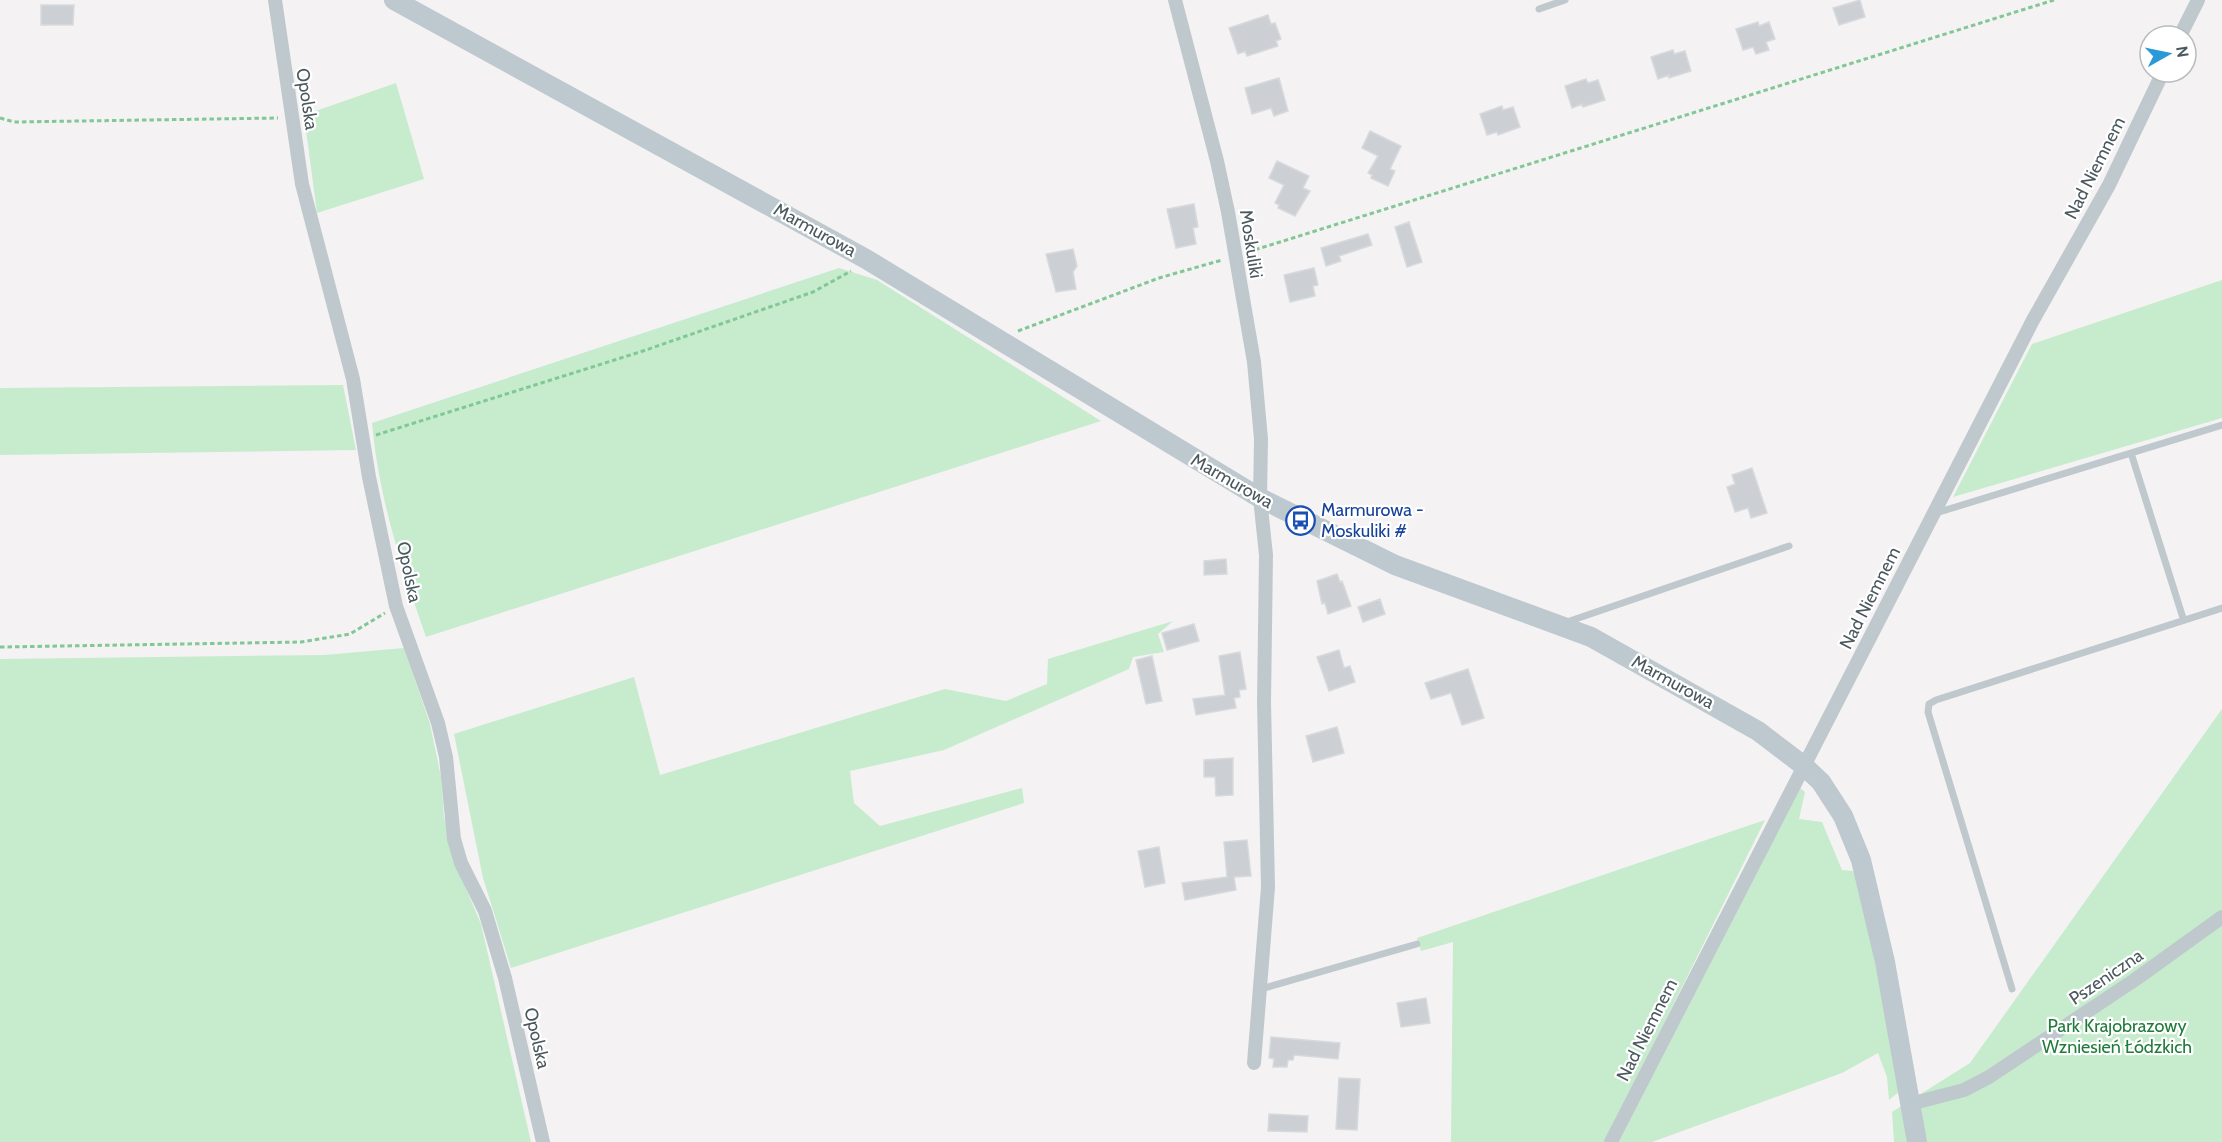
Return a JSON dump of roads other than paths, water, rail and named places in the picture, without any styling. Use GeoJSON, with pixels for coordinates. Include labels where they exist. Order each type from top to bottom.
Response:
{"type":"FeatureCollection","features":[{"type":"Feature","properties":{"kind":"street","name":"Opolska"},"geometry":{"type":"LineString","coordinates":[[275,0],[302,184],[353,379],[396,606],[438,723],[446,757],[454,839],[461,863],[485,911],[505,978],[543,1142]]}},
{"type":"Feature","properties":{"kind":"street","name":"Marmurowa"},"geometry":{"type":"LineString","coordinates":[[394,0],[866,259],[1260,498],[1395,565],[1592,637],[1690,690],[1758,731],[1821,782],[1843,816],[1861,860],[1885,962],[1917,1142]]}},
{"type":"Feature","properties":{"kind":"street","name":"Moskuliki"},"geometry":{"type":"LineString","coordinates":[[1175,0],[1217,160],[1254,362],[1262,439],[1260,498],[1266,555],[1264,702],[1268,887],[1254,1064]]}},
{"type":"Feature","properties":{"kind":"street"},"geometry":{"type":"LineString","coordinates":[[2186,24],[2198,0]]}},
{"type":"Feature","properties":{"kind":"street","name":"Nad Niemnem"},"geometry":{"type":"LineString","coordinates":[[1611,1142],[2033,320],[2109,185],[2157,84]]}},
{"type":"Feature","properties":{"kind":"street","name":"Pszeniczna"},"geometry":{"type":"LineString","coordinates":[[1910,1104],[1964,1090],[1989,1077],[2136,979],[2222,917]]}},
{"type":"Feature","properties":{"kind":"lane"},"geometry":{"type":"LineString","coordinates":[[1539,9],[1565,0]]}},
{"type":"Feature","properties":{"kind":"lane"},"geometry":{"type":"LineString","coordinates":[[1934,513],[2222,425]]}},
{"type":"Feature","properties":{"kind":"lane"},"geometry":{"type":"LineString","coordinates":[[2131,453],[2182,618]]}},
{"type":"Feature","properties":{"kind":"lane"},"geometry":{"type":"LineString","coordinates":[[1558,624],[1789,546]]}},
{"type":"Feature","properties":{"kind":"lane"},"geometry":{"type":"LineString","coordinates":[[2012,989],[1928,712],[1929,704],[1936,699],[2182,618],[2222,608]]}},
{"type":"Feature","properties":{"kind":"lane"},"geometry":{"type":"LineString","coordinates":[[1261,989],[1417,944]]}},
{"type":"Feature","properties":{"kind":"place","name":"Marmurowa - Moskuliki #"},"geometry":{"type":"Point","coordinates":[1300,520]}},
{"type":"Feature","properties":{"kind":"park label","name":"Park Krajobrazowy Wzniesień Łódzkich"},"geometry":{"type":"Point","coordinates":[2117,1036]}}]}
